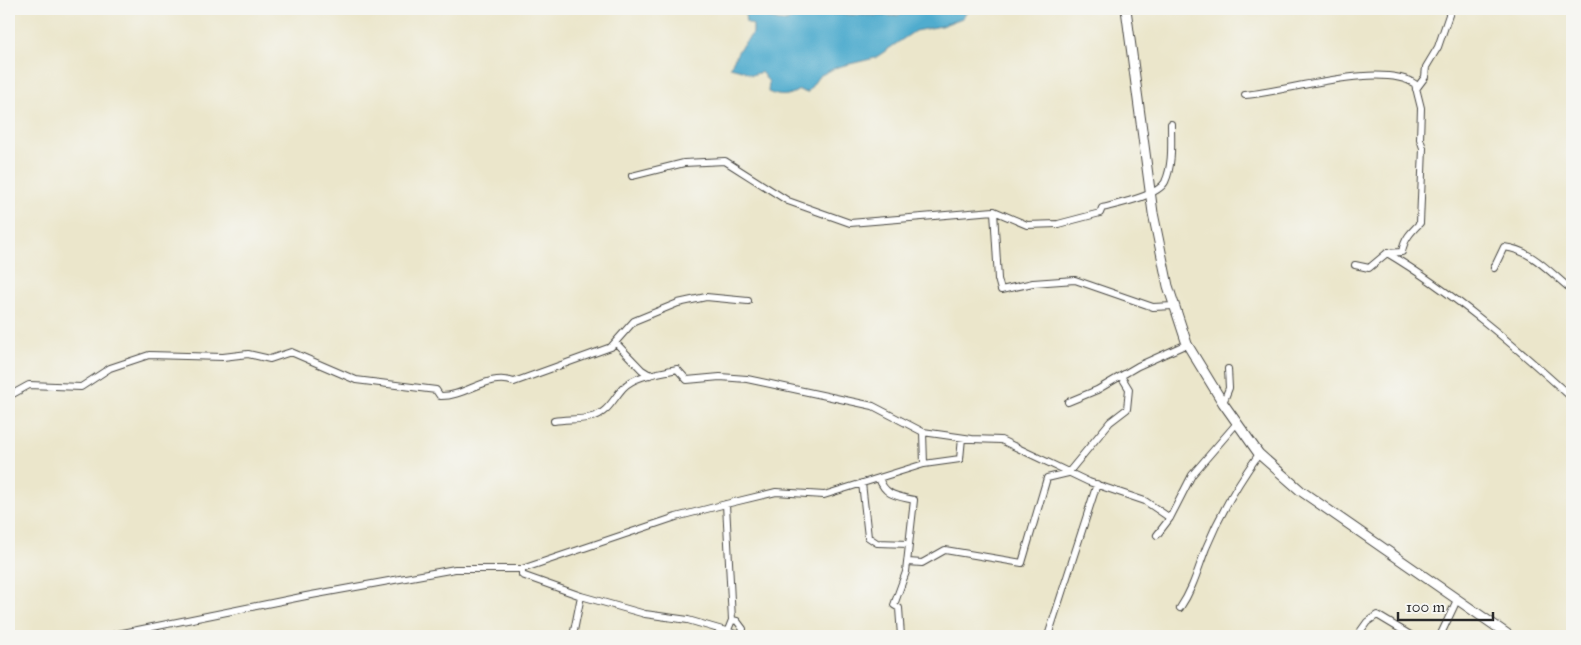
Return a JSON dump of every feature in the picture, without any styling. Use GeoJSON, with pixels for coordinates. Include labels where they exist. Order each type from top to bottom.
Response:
{"type":"FeatureCollection","features":[{"type":"Feature","properties":{"kind":"highway"},"geometry":{"type":"LineString","coordinates":[[1126,9],[1150,194],[1174,306],[1187,344],[1223,403],[1260,454],[1302,491],[1510,636]]}},
{"type":"Feature","properties":{"kind":"street"},"geometry":{"type":"LineString","coordinates":[[1416,89],[1425,77],[1426,67],[1438,47],[1451,9]]}},
{"type":"Feature","properties":{"kind":"street"},"geometry":{"type":"LineString","coordinates":[[1245,95],[1269,93],[1309,82],[1339,78],[1382,76],[1410,81],[1415,84],[1421,108],[1420,139],[1424,148],[1420,223],[1410,232],[1402,252],[1388,253],[1369,268],[1354,265]]}},
{"type":"Feature","properties":{"kind":"street"},"geometry":{"type":"LineString","coordinates":[[632,176],[684,163],[725,161],[788,201],[810,211],[850,223],[994,212],[1026,225],[1058,224],[1100,213],[1102,208],[1150,194],[1165,184],[1170,166],[1171,124]]}},
{"type":"Feature","properties":{"kind":"street"},"geometry":{"type":"LineString","coordinates":[[994,212],[998,279],[1001,290],[1032,283],[1075,280],[1153,307],[1174,306]]}},
{"type":"Feature","properties":{"kind":"street"},"geometry":{"type":"LineString","coordinates":[[1494,268],[1504,247],[1509,247],[1528,255],[1549,268],[1560,281],[1572,290]]}},
{"type":"Feature","properties":{"kind":"street"},"geometry":{"type":"LineString","coordinates":[[1388,253],[1410,266],[1486,324],[1572,398]]}},
{"type":"Feature","properties":{"kind":"street"},"geometry":{"type":"LineString","coordinates":[[9,396],[29,385],[81,387],[110,368],[149,355],[223,356],[248,354],[270,359],[291,352],[356,380],[436,390],[440,396],[449,396],[491,381],[506,379],[514,382],[546,369],[579,360],[611,347],[634,321],[678,303],[706,297],[748,301]]}},
{"type":"Feature","properties":{"kind":"street"},"geometry":{"type":"LineString","coordinates":[[616,343],[636,364],[650,375]]}},
{"type":"Feature","properties":{"kind":"street"},"geometry":{"type":"LineString","coordinates":[[1068,402],[1097,390],[1120,376],[1187,344]]}},
{"type":"Feature","properties":{"kind":"street"},"geometry":{"type":"LineString","coordinates":[[554,421],[592,417],[614,402],[623,387],[640,378],[677,369],[687,380],[720,377],[756,381],[873,406],[924,432],[962,438],[1001,440],[1068,473],[1145,501],[1170,518]]}},
{"type":"Feature","properties":{"kind":"street"},"geometry":{"type":"LineString","coordinates":[[1223,403],[1230,388],[1226,375],[1228,370]]}},
{"type":"Feature","properties":{"kind":"street"},"geometry":{"type":"LineString","coordinates":[[908,562],[922,563],[945,550],[1022,562],[1047,478],[1068,473],[1110,422],[1127,409],[1129,389],[1120,376]]}},
{"type":"Feature","properties":{"kind":"street"},"geometry":{"type":"LineString","coordinates":[[1157,535],[1170,518],[1192,475],[1237,423]]}},
{"type":"Feature","properties":{"kind":"street"},"geometry":{"type":"LineString","coordinates":[[924,432],[924,464]]}},
{"type":"Feature","properties":{"kind":"street"},"geometry":{"type":"LineString","coordinates":[[108,636],[306,596],[455,570],[522,569],[676,517],[726,504],[776,492],[824,495],[924,464],[960,459],[962,438]]}},
{"type":"Feature","properties":{"kind":"street"},"geometry":{"type":"LineString","coordinates":[[1180,608],[1192,591],[1207,547],[1236,487],[1260,454]]}},
{"type":"Feature","properties":{"kind":"street"},"geometry":{"type":"LineString","coordinates":[[880,478],[882,489],[890,495],[914,500],[908,562],[894,605],[899,608],[901,636]]}},
{"type":"Feature","properties":{"kind":"street"},"geometry":{"type":"LineString","coordinates":[[862,483],[868,537],[877,543],[910,544]]}},
{"type":"Feature","properties":{"kind":"street"},"geometry":{"type":"LineString","coordinates":[[1048,636],[1097,484]]}},
{"type":"Feature","properties":{"kind":"street"},"geometry":{"type":"LineString","coordinates":[[726,504],[734,635]]}},
{"type":"Feature","properties":{"kind":"street"},"geometry":{"type":"LineString","coordinates":[[522,569],[522,575],[581,596],[645,614],[688,620],[734,635]]}},
{"type":"Feature","properties":{"kind":"street"},"geometry":{"type":"LineString","coordinates":[[573,636],[581,596]]}},
{"type":"Feature","properties":{"kind":"street"},"geometry":{"type":"LineString","coordinates":[[1440,636],[1457,600]]}},
{"type":"Feature","properties":{"kind":"street"},"geometry":{"type":"LineString","coordinates":[[1356,636],[1367,622],[1377,615],[1412,636]]}},
{"type":"Feature","properties":{"kind":"street"},"geometry":{"type":"LineString","coordinates":[[732,620],[737,621],[743,629],[734,635]]}},
{"type":"Feature","properties":{"kind":"water"},"geometry":{"type":"Polygon","coordinates":[[[753,9],[760,9],[768,18],[786,22],[807,10],[826,14],[893,16],[928,9],[970,9],[962,18],[941,26],[915,31],[875,58],[837,67],[819,76],[807,93],[799,90],[791,94],[776,95],[768,92],[769,82],[761,72],[752,75],[730,67],[740,48],[753,33],[753,25],[746,22],[745,14],[753,9]]]}}]}
